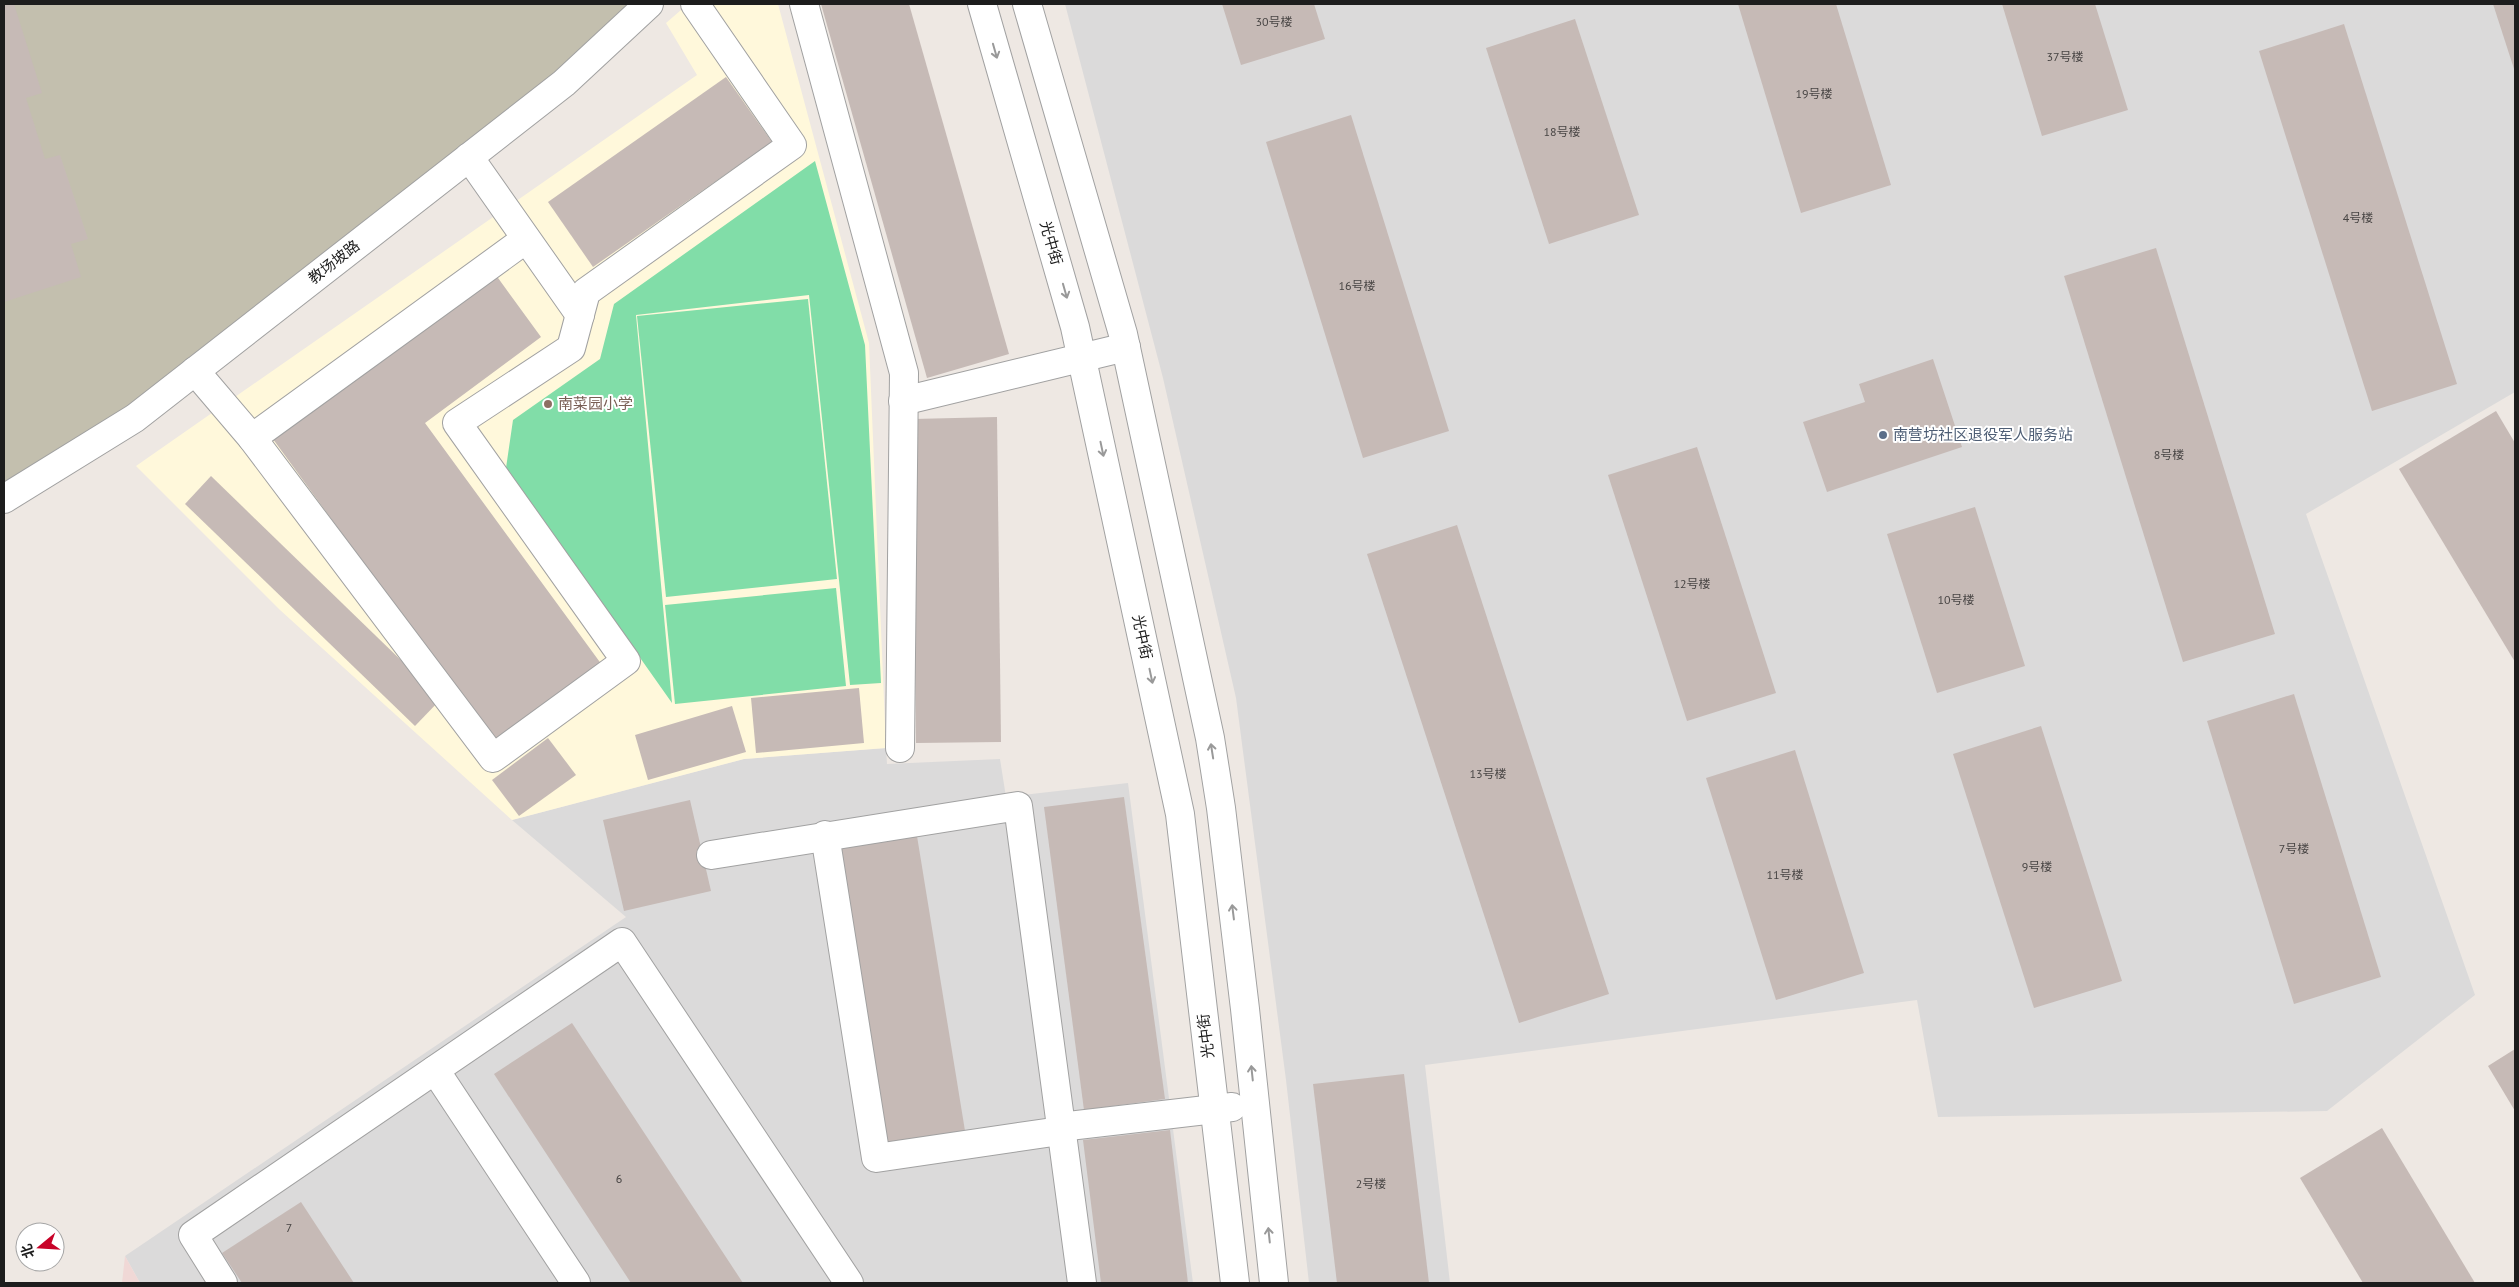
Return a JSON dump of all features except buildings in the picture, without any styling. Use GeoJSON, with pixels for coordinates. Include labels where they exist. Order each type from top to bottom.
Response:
{"type":"FeatureCollection","features":[{"type":"Feature","properties":{"kind":"street","name":"教场坡路"},"geometry":{"type":"LineString","coordinates":[[4,499],[135,418],[564,83],[649,4]]}},
{"type":"Feature","properties":{"kind":"street"},"geometry":{"type":"LineString","coordinates":[[195,371],[252,438],[493,758],[626,661],[457,423],[571,348],[586,292],[792,145],[696,4]]}},
{"type":"Feature","properties":{"kind":"street"},"geometry":{"type":"LineString","coordinates":[[804,4],[904,373],[900,748]]}},
{"type":"Feature","properties":{"kind":"street","name":"光中街"},"geometry":{"type":"LineString","coordinates":[[982,4],[1083,359],[1180,814],[1235,1283]]}},
{"type":"Feature","properties":{"kind":"street"},"geometry":{"type":"LineString","coordinates":[[1028,4],[1126,348],[1210,738],[1224,827],[1274,1283]]}},
{"type":"Feature","properties":{"kind":"street"},"geometry":{"type":"LineString","coordinates":[[469,157],[580,315]]}},
{"type":"Feature","properties":{"kind":"street"},"geometry":{"type":"LineString","coordinates":[[252,438],[526,239]]}},
{"type":"Feature","properties":{"kind":"street"},"geometry":{"type":"LineString","coordinates":[[903,401],[1126,348]]}},
{"type":"Feature","properties":{"kind":"street"},"geometry":{"type":"LineString","coordinates":[[711,855],[1018,806],[1082,1283]]}},
{"type":"Feature","properties":{"kind":"street"},"geometry":{"type":"LineString","coordinates":[[825,836],[876,1158],[1060,1129],[1255,1104]]}},
{"type":"Feature","properties":{"kind":"street"},"geometry":{"type":"LineString","coordinates":[[223,1283],[194,1235],[622,942],[849,1283]]}},
{"type":"Feature","properties":{"kind":"street"},"geometry":{"type":"LineString","coordinates":[[435,1070],[576,1283]]}},
{"type":"Feature","properties":{"kind":"shaded area"},"geometry":{"type":"Polygon","coordinates":[[[4,4],[649,4],[564,83],[4,499],[4,4]]]}},
{"type":"Feature","properties":{"kind":"shaded area","name":"南菜园小学"},"geometry":{"type":"Polygon","coordinates":[[[688,4],[778,4],[869,343],[886,748],[744,759],[512,820],[280,610],[136,466],[697,75],[666,23],[688,4]]]}},
{"type":"Feature","properties":{"kind":"shaded area"},"geometry":{"type":"Polygon","coordinates":[[[1065,4],[2515,4],[2515,392],[2306,514],[2475,995],[2327,1111],[1938,1117],[1917,1000],[1425,1065],[1450,1283],[1309,1283],[1286,1080],[1236,698],[1163,378],[1065,4]]]}},
{"type":"Feature","properties":{"kind":"shaded area"},"geometry":{"type":"Polygon","coordinates":[[[886,748],[887,764],[1000,759],[1006,797],[1128,783],[1193,1283],[140,1283],[125,1256],[626,917],[512,820],[744,759],[886,748]]]}},
{"type":"Feature","properties":{"kind":"shaded area"},"geometry":{"type":"Polygon","coordinates":[[[125,1256],[140,1283],[122,1283],[125,1256]]]}},
{"type":"Feature","properties":{"kind":"green space"},"geometry":{"type":"Polygon","coordinates":[[[815,161],[865,345],[881,683],[850,685],[809,295],[636,315],[672,703],[506,468],[513,420],[600,359],[614,304],[815,161]]]}},
{"type":"Feature","properties":{"kind":"green space"},"geometry":{"type":"Polygon","coordinates":[[[808,299],[837,579],[666,597],[637,316],[808,299]]]}},
{"type":"Feature","properties":{"kind":"green space"},"geometry":{"type":"Polygon","coordinates":[[[836,588],[846,686],[675,704],[665,605],[836,588]]]}},
{"type":"Feature","properties":{"kind":"place","name":"南菜园小学"},"geometry":{"type":"Point","coordinates":[548,404]}},
{"type":"Feature","properties":{"kind":"place","name":"南营坊社区退役军人服务站"},"geometry":{"type":"Point","coordinates":[1883,435]}}]}
